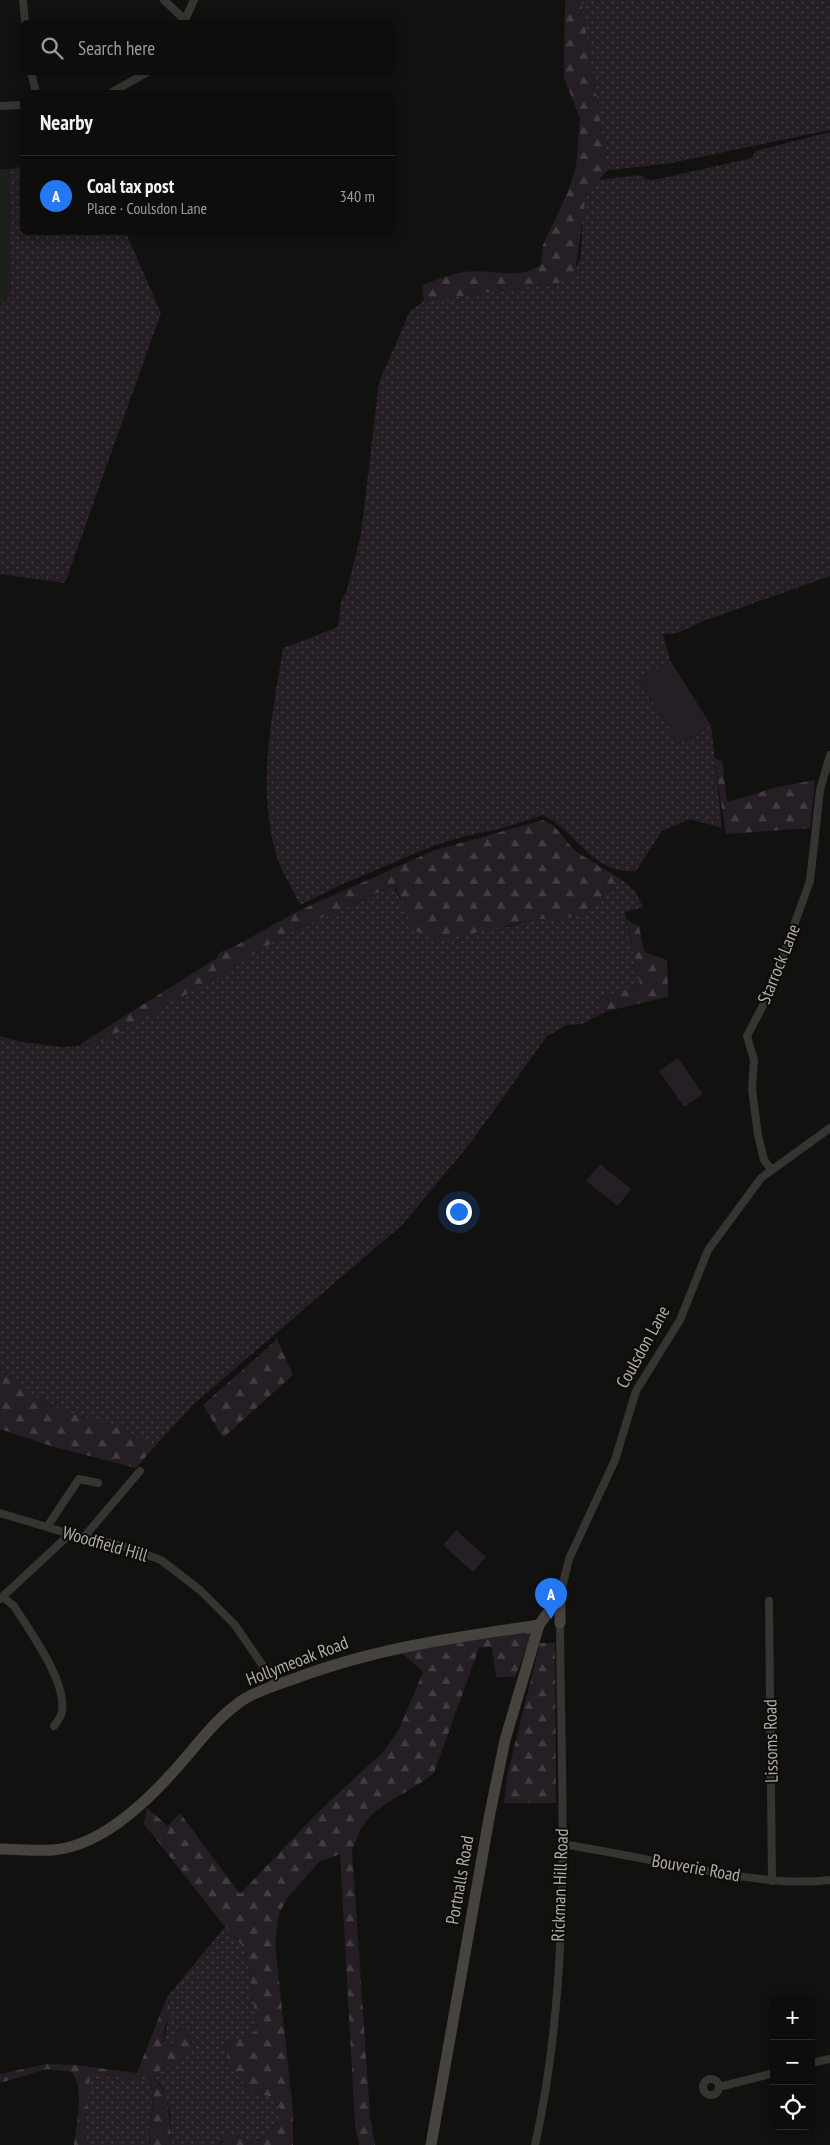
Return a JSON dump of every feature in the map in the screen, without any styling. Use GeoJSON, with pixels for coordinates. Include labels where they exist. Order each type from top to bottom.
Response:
{"type":"FeatureCollection","features":[{"type":"Feature","properties":{"kind":"street"},"geometry":{"type":"LineString","coordinates":[[23,0],[26,20]]}},
{"type":"Feature","properties":{"kind":"street"},"geometry":{"type":"LineString","coordinates":[[164,0],[184,20]]}},
{"type":"Feature","properties":{"kind":"street"},"geometry":{"type":"LineString","coordinates":[[185,20],[194,0]]}},
{"type":"Feature","properties":{"kind":"street"},"geometry":{"type":"LineString","coordinates":[[32,75],[36,90]]}},
{"type":"Feature","properties":{"kind":"street"},"geometry":{"type":"LineString","coordinates":[[116,90],[143,75]]}},
{"type":"Feature","properties":{"kind":"street"},"geometry":{"type":"LineString","coordinates":[[0,106],[20,105]]}},
{"type":"Feature","properties":{"kind":"street","name":"Starrock Lane"},"geometry":{"type":"LineString","coordinates":[[771,1169],[764,1160],[758,1136],[752,1088],[754,1060],[747,1036],[769,994],[810,881],[820,790],[830,755]]}},
{"type":"Feature","properties":{"kind":"street","name":"Coulsdon Lane"},"geometry":{"type":"LineString","coordinates":[[560,1623],[560,1596],[569,1559],[615,1460],[636,1391],[680,1320],[702,1261],[714,1238],[761,1178],[830,1128]]}},
{"type":"Feature","properties":{"kind":"street"},"geometry":{"type":"LineString","coordinates":[[84,1536],[140,1470]]}},
{"type":"Feature","properties":{"kind":"street"},"geometry":{"type":"LineString","coordinates":[[47,1527],[79,1479],[98,1483]]}},
{"type":"Feature","properties":{"kind":"street","name":"Woodfield Hill"},"geometry":{"type":"LineString","coordinates":[[0,1513],[70,1534],[122,1546],[161,1560],[200,1590],[235,1625],[276,1685]]}},
{"type":"Feature","properties":{"kind":"street"},"geometry":{"type":"LineString","coordinates":[[54,1726],[62,1714],[62,1700],[58,1683],[14,1606],[1,1598],[70,1534]]}},
{"type":"Feature","properties":{"kind":"street","name":"Coulsdon Lane"},"geometry":{"type":"LineString","coordinates":[[539,1625],[560,1596]]}},
{"type":"Feature","properties":{"kind":"street","name":"Lissoms Road"},"geometry":{"type":"LineString","coordinates":[[769,1602],[772,1880]]}},
{"type":"Feature","properties":{"kind":"street","name":"Rickman Hill Road"},"geometry":{"type":"LineString","coordinates":[[534,2145],[552,2048],[562,1844],[560,1623]]}},
{"type":"Feature","properties":{"kind":"street","name":"Hollymeoak Road"},"geometry":{"type":"LineString","coordinates":[[0,1849],[54,1850],[73,1845],[107,1830],[145,1802],[210,1728],[246,1698],[276,1685],[360,1656],[438,1639],[539,1625]]}},
{"type":"Feature","properties":{"kind":"street","name":"Portnalls Road"},"geometry":{"type":"LineString","coordinates":[[431,2145],[490,1813],[505,1740],[539,1625]]}},
{"type":"Feature","properties":{"kind":"street","name":"Bouverie Road"},"geometry":{"type":"LineString","coordinates":[[562,1844],[691,1869],[801,1884],[830,1880]]}},
{"type":"Feature","properties":{"kind":"street"},"geometry":{"type":"LineString","coordinates":[[815,2063],[830,2059]]}},
{"type":"Feature","properties":{"kind":"street"},"geometry":{"type":"LineString","coordinates":[[719,2087],[770,2074]]}},
{"type":"Feature","properties":{"kind":"shaded area"},"geometry":{"type":"Polygon","coordinates":[[[0,169],[9,169],[11,295],[0,305],[0,169]]]}},
{"type":"Feature","properties":{"kind":"green space"},"geometry":{"type":"Polygon","coordinates":[[[565,0],[581,0],[608,170],[586,194],[575,273],[559,283],[424,301],[422,285],[448,276],[473,271],[524,272],[541,264],[543,245],[567,194],[576,167],[580,118],[564,78],[565,0]]]}},
{"type":"Feature","properties":{"kind":"green space"},"geometry":{"type":"Polygon","coordinates":[[[581,0],[830,0],[830,130],[666,164],[608,170],[581,0]]]}},
{"type":"Feature","properties":{"kind":"green space"},"geometry":{"type":"Polygon","coordinates":[[[830,132],[830,576],[706,620],[677,633],[663,634],[670,660],[639,680],[679,744],[711,725],[722,828],[690,819],[662,831],[636,871],[621,870],[608,866],[596,859],[555,822],[543,815],[500,829],[465,836],[433,846],[345,883],[300,905],[277,857],[268,805],[268,753],[274,700],[283,648],[338,627],[341,601],[347,590],[361,534],[379,382],[410,311],[424,301],[559,283],[572,274],[579,263],[584,206],[588,192],[597,180],[641,175],[647,180],[654,180],[752,158],[755,151],[830,132]]]}},
{"type":"Feature","properties":{"kind":"green space"},"geometry":{"type":"Polygon","coordinates":[[[20,167],[20,235],[127,235],[161,313],[65,583],[0,574],[0,305],[11,295],[9,169],[20,167]]]}},
{"type":"Feature","properties":{"kind":"green space"},"geometry":{"type":"Polygon","coordinates":[[[670,660],[711,725],[679,744],[639,680],[670,660]]]}},
{"type":"Feature","properties":{"kind":"green space"},"geometry":{"type":"Polygon","coordinates":[[[714,758],[722,761],[727,802],[777,787],[815,780],[810,828],[726,834],[714,758]]]}},
{"type":"Feature","properties":{"kind":"green space"},"geometry":{"type":"Polygon","coordinates":[[[543,820],[554,826],[575,851],[622,880],[585,912],[566,919],[537,919],[452,938],[433,939],[414,930],[395,885],[284,935],[220,976],[100,1042],[80,1047],[82,1043],[217,958],[219,953],[298,911],[435,850],[543,820]]]}},
{"type":"Feature","properties":{"kind":"green space"},"geometry":{"type":"Polygon","coordinates":[[[622,880],[635,891],[643,907],[625,912],[640,984],[600,999],[607,1011],[582,1024],[567,1025],[547,1036],[472,1141],[403,1224],[195,1403],[155,1446],[117,1427],[54,1407],[30,1393],[0,1371],[0,1036],[21,1042],[62,1047],[90,1045],[220,976],[284,935],[396,885],[395,890],[406,907],[414,929],[507,927],[537,919],[566,919],[585,912],[622,880]]]}},
{"type":"Feature","properties":{"kind":"green space"},"geometry":{"type":"Polygon","coordinates":[[[627,920],[639,926],[644,952],[667,960],[668,997],[607,1011],[600,999],[640,984],[627,920]]]}},
{"type":"Feature","properties":{"kind":"green space"},"geometry":{"type":"Polygon","coordinates":[[[678,1058],[703,1094],[684,1107],[659,1071],[678,1058]]]}},
{"type":"Feature","properties":{"kind":"green space"},"geometry":{"type":"Polygon","coordinates":[[[600,1164],[631,1189],[618,1206],[586,1181],[600,1164]]]}},
{"type":"Feature","properties":{"kind":"green space"},"geometry":{"type":"Polygon","coordinates":[[[276,1336],[293,1375],[223,1438],[203,1405],[275,1341],[276,1336]]]}},
{"type":"Feature","properties":{"kind":"green space"},"geometry":{"type":"Polygon","coordinates":[[[0,1371],[30,1393],[54,1407],[117,1427],[155,1446],[136,1468],[51,1446],[0,1429],[0,1371]]]}},
{"type":"Feature","properties":{"kind":"green space"},"geometry":{"type":"Polygon","coordinates":[[[456,1530],[486,1557],[473,1572],[443,1545],[456,1530]]]}},
{"type":"Feature","properties":{"kind":"green space"},"geometry":{"type":"Polygon","coordinates":[[[533,1631],[515,1677],[496,1677],[492,1647],[479,1648],[434,1773],[371,1816],[362,1827],[352,1849],[370,2116],[375,2145],[359,2145],[355,2124],[340,1854],[319,1862],[288,1897],[279,1914],[275,1944],[293,2111],[293,2145],[219,2145],[230,2134],[239,2136],[247,2142],[260,2139],[268,2133],[283,2114],[273,2097],[246,2091],[242,2080],[228,2066],[226,2041],[250,2037],[257,2029],[246,1950],[225,1927],[144,1824],[147,1808],[168,1826],[180,1813],[240,1894],[316,1814],[385,1750],[400,1727],[423,1672],[402,1653],[439,1644],[533,1631]]]}},
{"type":"Feature","properties":{"kind":"green space"},"geometry":{"type":"Polygon","coordinates":[[[540,1643],[555,1643],[556,1803],[504,1803],[508,1772],[540,1643]]]}},
{"type":"Feature","properties":{"kind":"green space"},"geometry":{"type":"Polygon","coordinates":[[[225,1927],[246,1950],[257,2029],[250,2037],[226,2041],[228,2066],[242,2080],[246,2091],[273,2097],[283,2114],[265,2136],[255,2141],[247,2142],[239,2136],[221,2141],[219,2145],[172,2145],[170,2111],[163,2088],[154,2077],[162,2068],[176,2063],[193,2044],[185,2027],[179,2027],[177,2039],[169,2047],[163,2044],[171,2008],[167,1997],[225,1927]]]}},
{"type":"Feature","properties":{"kind":"green space"},"geometry":{"type":"Polygon","coordinates":[[[167,1997],[172,2014],[165,2026],[163,2044],[169,2047],[177,2039],[181,2024],[186,2029],[192,2045],[189,2054],[185,2058],[176,2064],[162,2068],[154,2077],[167,2097],[172,2145],[150,2145],[153,2094],[149,2079],[130,2079],[96,2072],[90,2074],[84,2145],[74,2145],[79,2097],[76,2079],[72,2072],[47,2069],[0,2083],[0,2074],[46,2064],[74,2065],[137,2073],[167,1997]]]}},
{"type":"Feature","properties":{"kind":"green space"},"geometry":{"type":"Polygon","coordinates":[[[96,2072],[130,2079],[149,2079],[153,2094],[150,2145],[84,2145],[89,2080],[90,2074],[96,2072]]]}},
{"type":"Feature","properties":{"kind":"place","name":"Coal tax post"},"geometry":{"type":"Point","coordinates":[551,1619]}}]}
